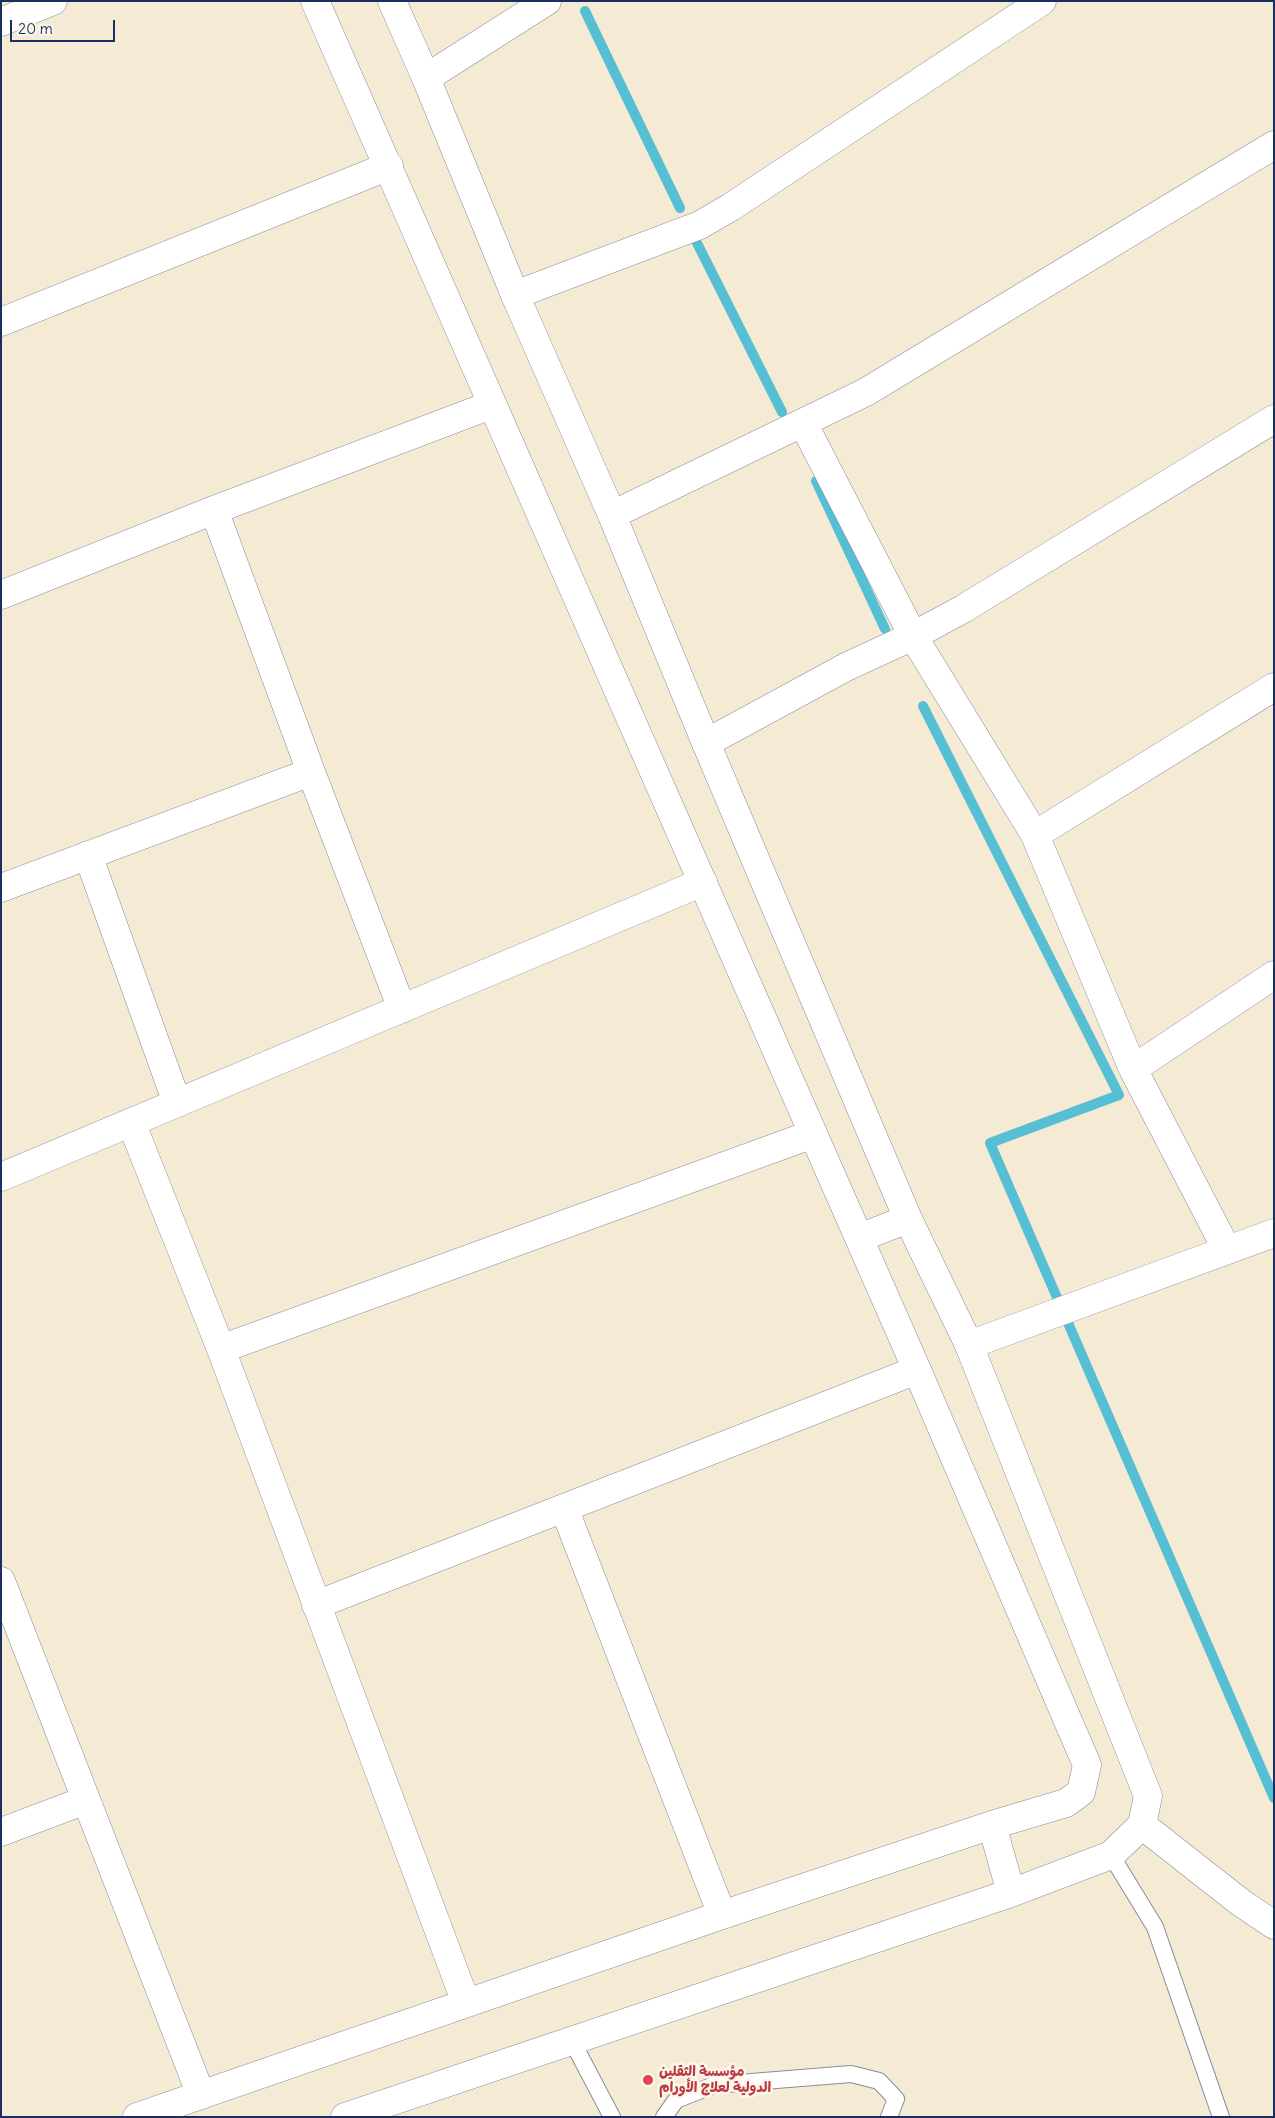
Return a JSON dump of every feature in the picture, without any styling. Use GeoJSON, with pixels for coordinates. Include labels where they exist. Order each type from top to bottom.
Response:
{"type":"FeatureCollection","features":[{"type":"Feature","properties":{"kind":"street"},"geometry":{"type":"LineString","coordinates":[[2,21],[53,1]]}},
{"type":"Feature","properties":{"kind":"street"},"geometry":{"type":"LineString","coordinates":[[137,2117],[722,1915],[992,1825],[1066,1803],[1081,1792],[1087,1765],[860,1238],[491,405],[389,166],[315,1]]}},
{"type":"Feature","properties":{"kind":"street"},"geometry":{"type":"LineString","coordinates":[[345,2117],[1011,1893],[1111,1855],[1142,1825],[1148,1796],[969,1345],[908,1219],[706,743],[612,515],[515,295],[426,78],[392,1]]}},
{"type":"Feature","properties":{"kind":"street"},"geometry":{"type":"LineString","coordinates":[[426,78],[547,1]]}},
{"type":"Feature","properties":{"kind":"street"},"geometry":{"type":"LineString","coordinates":[[515,295],[700,225],[739,202],[1042,1]]}},
{"type":"Feature","properties":{"kind":"street"},"geometry":{"type":"LineString","coordinates":[[612,515],[866,392],[1274,145]]}},
{"type":"Feature","properties":{"kind":"street"},"geometry":{"type":"LineString","coordinates":[[1,322],[389,166]]}},
{"type":"Feature","properties":{"kind":"street"},"geometry":{"type":"LineString","coordinates":[[1,595],[214,510],[491,405]]}},
{"type":"Feature","properties":{"kind":"street"},"geometry":{"type":"LineString","coordinates":[[706,743],[846,667],[913,636],[963,609],[1274,419]]}},
{"type":"Feature","properties":{"kind":"street"},"geometry":{"type":"LineString","coordinates":[[803,423],[913,636],[1035,835],[1133,1068],[1227,1250]]}},
{"type":"Feature","properties":{"kind":"street"},"geometry":{"type":"LineString","coordinates":[[214,510],[311,772],[402,1009]]}},
{"type":"Feature","properties":{"kind":"street"},"geometry":{"type":"LineString","coordinates":[[1035,835],[1274,688]]}},
{"type":"Feature","properties":{"kind":"street"},"geometry":{"type":"LineString","coordinates":[[1,888],[311,772]]}},
{"type":"Feature","properties":{"kind":"street"},"geometry":{"type":"LineString","coordinates":[[88,854],[177,1103]]}},
{"type":"Feature","properties":{"kind":"street"},"geometry":{"type":"LineString","coordinates":[[1,1177],[703,882]]}},
{"type":"Feature","properties":{"kind":"street"},"geometry":{"type":"LineString","coordinates":[[1133,1068],[1274,975]]}},
{"type":"Feature","properties":{"kind":"street"},"geometry":{"type":"LineString","coordinates":[[132,1122],[221,1350],[466,2003]]}},
{"type":"Feature","properties":{"kind":"street"},"geometry":{"type":"LineString","coordinates":[[221,1350],[813,1134]]}},
{"type":"Feature","properties":{"kind":"street"},"geometry":{"type":"LineString","coordinates":[[860,1238],[908,1219]]}},
{"type":"Feature","properties":{"kind":"street"},"geometry":{"type":"LineString","coordinates":[[969,1345],[1274,1233]]}},
{"type":"Feature","properties":{"kind":"street"},"geometry":{"type":"LineString","coordinates":[[316,1605],[917,1370]]}},
{"type":"Feature","properties":{"kind":"street"},"geometry":{"type":"LineString","coordinates":[[564,1508],[722,1915]]}},
{"type":"Feature","properties":{"kind":"street"},"geometry":{"type":"LineString","coordinates":[[1,1581],[201,2095]]}},
{"type":"Feature","properties":{"kind":"street"},"geometry":{"type":"LineString","coordinates":[[1,1832],[86,1800]]}},
{"type":"Feature","properties":{"kind":"street"},"geometry":{"type":"LineString","coordinates":[[992,1825],[1011,1893]]}},
{"type":"Feature","properties":{"kind":"street"},"geometry":{"type":"LineString","coordinates":[[1142,1825],[1240,1902],[1274,1925]]}},
{"type":"Feature","properties":{"kind":"lane"},"geometry":{"type":"LineString","coordinates":[[1111,1855],[1155,1927],[1221,2117]]}},
{"type":"Feature","properties":{"kind":"lane"},"geometry":{"type":"LineString","coordinates":[[572,2041],[612,2117]]}},
{"type":"Feature","properties":{"kind":"lane"},"geometry":{"type":"LineString","coordinates":[[664,2117],[676,2100],[714,2085],[851,2074],[879,2081],[896,2099],[889,2117]]}},
{"type":"Feature","properties":{"kind":"waterway"},"geometry":{"type":"LineString","coordinates":[[585,11],[680,208]]}},
{"type":"Feature","properties":{"kind":"waterway"},"geometry":{"type":"LineString","coordinates":[[697,243],[782,412]]}},
{"type":"Feature","properties":{"kind":"waterway"},"geometry":{"type":"LineString","coordinates":[[816,481],[885,629]]}},
{"type":"Feature","properties":{"kind":"waterway"},"geometry":{"type":"LineString","coordinates":[[923,706],[1119,1095],[990,1143],[1274,1798]]}},
{"type":"Feature","properties":{"kind":"place","name":"مؤسسة الثقلين الدولية لعلاج الأورام"},"geometry":{"type":"Point","coordinates":[648,2080]}}]}
